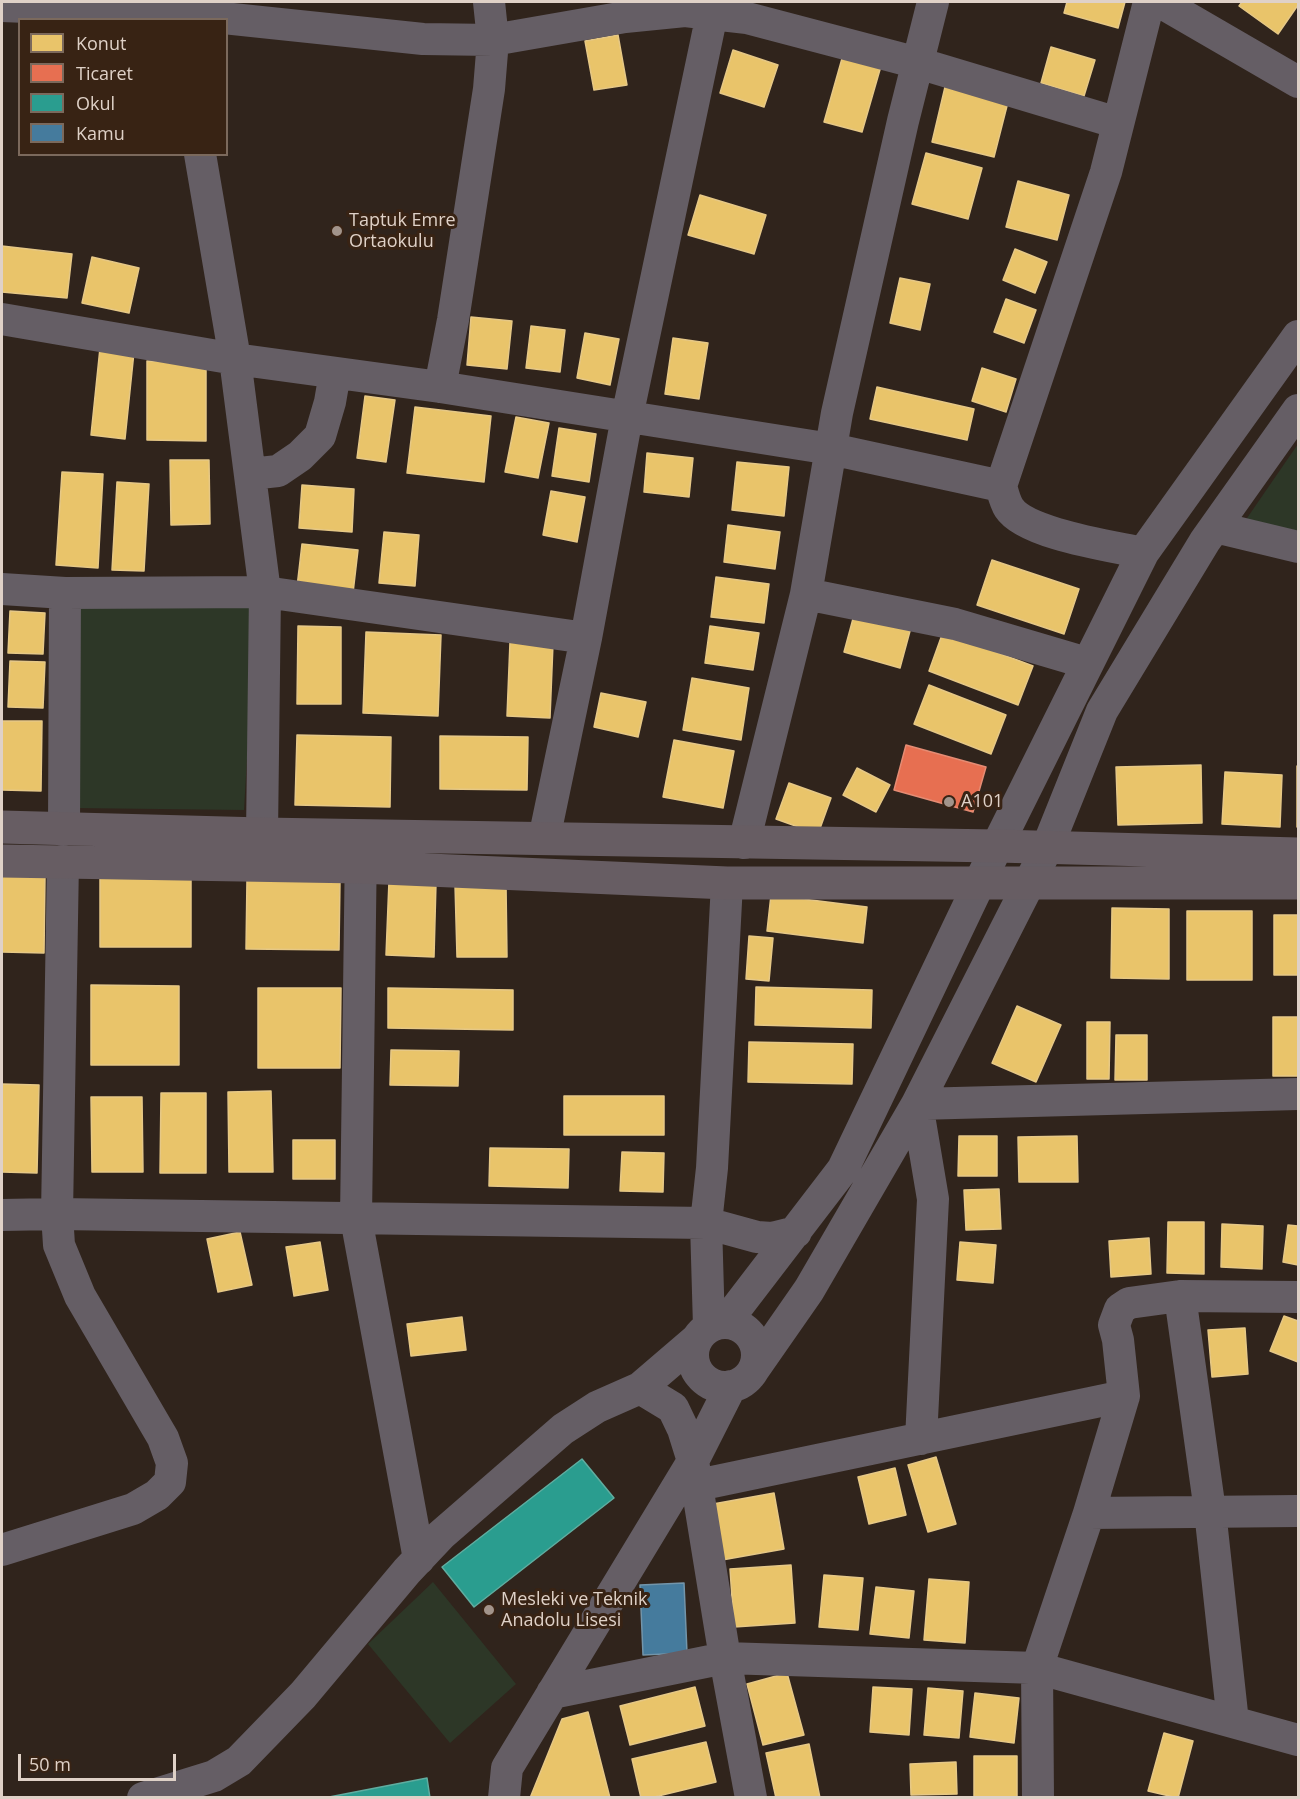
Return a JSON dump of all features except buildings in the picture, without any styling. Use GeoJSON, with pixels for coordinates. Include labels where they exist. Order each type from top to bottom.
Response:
{"type":"FeatureCollection","features":[{"type":"Feature","properties":{"kind":"main road"},"geometry":{"type":"LineString","coordinates":[[2,827],[64,845],[360,851],[728,883],[1299,883]]}},
{"type":"Feature","properties":{"kind":"main road"},"geometry":{"type":"LineString","coordinates":[[2,861],[64,845],[262,834],[360,851],[544,839],[997,846],[1299,854]]}},
{"type":"Feature","properties":{"kind":"street"},"geometry":{"type":"LineString","coordinates":[[440,387],[453,320],[489,88],[493,40],[489,2]]}},
{"type":"Feature","properties":{"kind":"street"},"geometry":{"type":"LineString","coordinates":[[744,843],[806,594],[831,449],[933,2]]}},
{"type":"Feature","properties":{"kind":"street"},"geometry":{"type":"LineString","coordinates":[[1143,553],[1065,536],[1028,524],[1009,509],[1001,486],[1106,172],[1149,2]]}},
{"type":"Feature","properties":{"kind":"street"},"geometry":{"type":"LineString","coordinates":[[1160,2],[1295,73]]}},
{"type":"Feature","properties":{"kind":"street"},"geometry":{"type":"LineString","coordinates":[[2,6],[176,11],[423,39],[493,40],[625,17],[685,11],[747,18],[773,14],[918,63],[1118,123]]}},
{"type":"Feature","properties":{"kind":"street"},"geometry":{"type":"LineString","coordinates":[[544,839],[586,638],[627,417],[712,14]]}},
{"type":"Feature","properties":{"kind":"street"},"geometry":{"type":"LineString","coordinates":[[200,156],[235,358],[265,592],[262,834]]}},
{"type":"Feature","properties":{"kind":"street"},"geometry":{"type":"LineString","coordinates":[[2,320],[831,449],[1001,486]]}},
{"type":"Feature","properties":{"kind":"street"},"geometry":{"type":"LineString","coordinates":[[732,1380],[702,1377],[695,1367],[692,1354],[710,1330],[796,1232],[843,1169],[997,846],[1143,553],[1299,336]]}},
{"type":"Feature","properties":{"kind":"street"},"geometry":{"type":"LineString","coordinates":[[250,474],[278,471],[300,456],[320,436],[330,402],[335,373]]}},
{"type":"Feature","properties":{"kind":"street"},"geometry":{"type":"LineString","coordinates":[[640,1388],[732,1380],[809,1290],[917,1104],[1030,884],[1047,848],[1101,711],[1215,526],[1299,410]]}},
{"type":"Feature","properties":{"kind":"street"},"geometry":{"type":"LineString","coordinates":[[1215,526],[1299,547]]}},
{"type":"Feature","properties":{"kind":"street"},"geometry":{"type":"LineString","coordinates":[[2,589],[66,593],[265,592],[586,638]]}},
{"type":"Feature","properties":{"kind":"street"},"geometry":{"type":"LineString","coordinates":[[2,1550],[133,1509],[157,1495],[170,1482],[172,1463],[164,1438],[80,1296],[59,1245],[57,1214],[66,593]]}},
{"type":"Feature","properties":{"kind":"street"},"geometry":{"type":"LineString","coordinates":[[806,594],[954,624],[1088,663]]}},
{"type":"Feature","properties":{"kind":"street"},"geometry":{"type":"LineString","coordinates":[[360,851],[356,1218],[419,1559]]}},
{"type":"Feature","properties":{"kind":"street"},"geometry":{"type":"LineString","coordinates":[[710,1330],[706,1223],[712,1168],[728,883]]}},
{"type":"Feature","properties":{"kind":"street"},"geometry":{"type":"LineString","coordinates":[[917,1104],[1299,1094]]}},
{"type":"Feature","properties":{"kind":"street"},"geometry":{"type":"LineString","coordinates":[[917,1104],[933,1199],[921,1439]]}},
{"type":"Feature","properties":{"kind":"street"},"geometry":{"type":"LineString","coordinates":[[2,1215],[706,1223],[757,1237],[772,1238],[796,1232]]}},
{"type":"Feature","properties":{"kind":"street"},"geometry":{"type":"LineString","coordinates":[[1038,1797],[1037,1668],[1089,1513],[1124,1396],[1118,1340],[1114,1325],[1120,1309],[1129,1303],[1180,1296],[1299,1297]]}},
{"type":"Feature","properties":{"kind":"street"},"geometry":{"type":"LineString","coordinates":[[1180,1296],[1210,1511],[1233,1722]]}},
{"type":"Feature","properties":{"kind":"street"},"geometry":{"type":"LineString","coordinates":[[143,1797],[214,1776],[239,1761],[303,1695],[441,1536],[563,1429],[597,1407],[640,1388],[710,1330],[736,1324],[750,1335],[757,1349],[732,1380],[695,1473],[552,1693],[506,1783],[488,1797]]}},
{"type":"Feature","properties":{"kind":"street"},"geometry":{"type":"LineString","coordinates":[[640,1388],[673,1408],[683,1429],[695,1473],[725,1658],[751,1797]]}},
{"type":"Feature","properties":{"kind":"street"},"geometry":{"type":"LineString","coordinates":[[695,1473],[921,1439],[1124,1396]]}},
{"type":"Feature","properties":{"kind":"street"},"geometry":{"type":"LineString","coordinates":[[1089,1513],[1299,1511]]}},
{"type":"Feature","properties":{"kind":"street"},"geometry":{"type":"LineString","coordinates":[[552,1693],[725,1658],[1037,1668],[1299,1740]]}},
{"type":"Feature","properties":{"kind":"green space"},"geometry":{"type":"Polygon","coordinates":[[[1298,444],[1298,531],[1245,521],[1298,444]]]}},
{"type":"Feature","properties":{"kind":"green space"},"geometry":{"type":"Polygon","coordinates":[[[80,600],[256,604],[244,810],[73,808],[80,600]]]}},
{"type":"Feature","properties":{"kind":"green space"},"geometry":{"type":"Polygon","coordinates":[[[433,1582],[516,1684],[450,1743],[368,1644],[433,1582]]]}},
{"type":"Feature","properties":{"kind":"place","name":"Taptuk Emre Ortaokulu"},"geometry":{"type":"Point","coordinates":[337,231]}},
{"type":"Feature","properties":{"kind":"place","name":"A101"},"geometry":{"type":"Point","coordinates":[949,802]}},
{"type":"Feature","properties":{"kind":"place","name":"Mesleki ve Teknik Anadolu Lisesi"},"geometry":{"type":"Point","coordinates":[489,1610]}}]}
